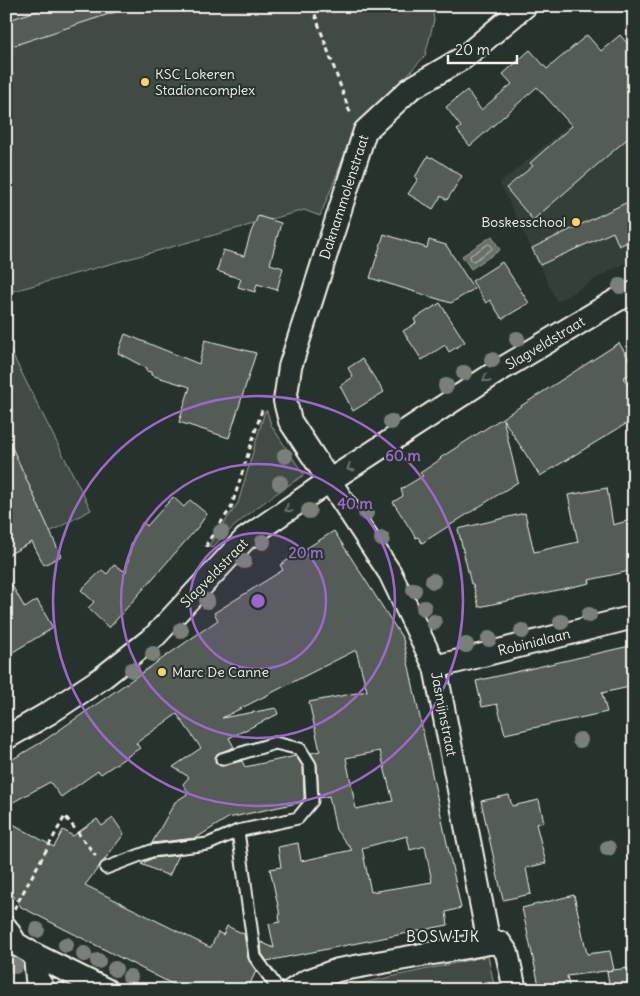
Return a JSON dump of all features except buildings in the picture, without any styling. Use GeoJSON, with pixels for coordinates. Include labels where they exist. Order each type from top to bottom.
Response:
{"type":"FeatureCollection","features":[{"type":"Feature","properties":{"kind":"street","name":"Daknammolenstraat"},"geometry":{"type":"LineString","coordinates":[[286,401],[290,367],[365,131],[410,89],[463,58],[525,6]]}},
{"type":"Feature","properties":{"kind":"street","name":"Slagveldstraat"},"geometry":{"type":"LineString","coordinates":[[6,738],[49,713],[102,678],[155,636],[245,539],[328,481],[495,373],[617,300],[634,293]]}},
{"type":"Feature","properties":{"kind":"street","name":"Jasmijnstraat"},"geometry":{"type":"LineString","coordinates":[[286,401],[290,421],[390,573],[434,666],[489,942]]}},
{"type":"Feature","properties":{"kind":"street","name":"Robinialaan"},"geometry":{"type":"LineString","coordinates":[[434,666],[634,617]]}},
{"type":"Feature","properties":{"kind":"street"},"geometry":{"type":"LineString","coordinates":[[8,921],[16,944],[35,956],[106,990]]}},
{"type":"Feature","properties":{"kind":"street"},"geometry":{"type":"LineString","coordinates":[[293,990],[307,980],[338,970],[489,942],[500,943],[507,953],[515,990]]}},
{"type":"Feature","properties":{"kind":"street"},"geometry":{"type":"LineString","coordinates":[[35,956],[37,979],[44,990]]}},
{"type":"Feature","properties":{"kind":"lane"},"geometry":{"type":"LineString","coordinates":[[106,868],[151,851],[208,844],[238,831],[298,818],[312,801],[310,765],[300,749],[275,743],[222,759]]}},
{"type":"Feature","properties":{"kind":"lane"},"geometry":{"type":"LineString","coordinates":[[238,831],[255,957],[279,990]]}},
{"type":"Feature","properties":{"kind":"path"},"geometry":{"type":"LineString","coordinates":[[312,6],[349,110],[365,131]]}},
{"type":"Feature","properties":{"kind":"path"},"geometry":{"type":"LineString","coordinates":[[211,576],[207,543],[231,508],[262,410],[286,401]]}},
{"type":"Feature","properties":{"kind":"path"},"geometry":{"type":"LineString","coordinates":[[8,921],[65,816],[106,868]]}},
{"type":"Feature","properties":{"kind":"shaded area","name":"KSC Lokeren Stadioncomplex"},"geometry":{"type":"Polygon","coordinates":[[[6,6],[432,6],[434,20],[425,56],[354,132],[320,216],[304,210],[6,293],[6,6]]]}},
{"type":"Feature","properties":{"kind":"shaded area","name":"Boskesschool"},"geometry":{"type":"Polygon","coordinates":[[[634,71],[634,260],[611,270],[557,302],[500,183],[634,71]]]}},
{"type":"Feature","properties":{"kind":"shaded area"},"geometry":{"type":"Polygon","coordinates":[[[6,342],[91,510],[50,532],[16,456],[6,461],[6,342]]]}},
{"type":"Feature","properties":{"kind":"shaded area"},"geometry":{"type":"Polygon","coordinates":[[[265,411],[267,411],[271,425],[304,475],[255,509],[212,548],[209,545],[238,503],[265,411]]]}},
{"type":"Feature","properties":{"kind":"shaded area"},"geometry":{"type":"Polygon","coordinates":[[[488,956],[495,990],[330,990],[488,956]]]}},
{"type":"Feature","properties":{"kind":"water"},"geometry":{"type":"Polygon","coordinates":[[[492,236],[500,250],[471,269],[462,256],[492,236]]]}},
{"type":"Feature","properties":{"kind":"place","name":"KSC Lokeren Stadioncomplex"},"geometry":{"type":"Point","coordinates":[145,82]}},
{"type":"Feature","properties":{"kind":"place","name":"Boskesschool"},"geometry":{"type":"Point","coordinates":[576,222]}},
{"type":"Feature","properties":{"kind":"place","name":"Marc De Canne"},"geometry":{"type":"Point","coordinates":[162,672]}},
{"type":"Feature","properties":{"kind":"district","name":"BOSWIJK"},"geometry":{"type":"Point","coordinates":[443,936]}}]}
